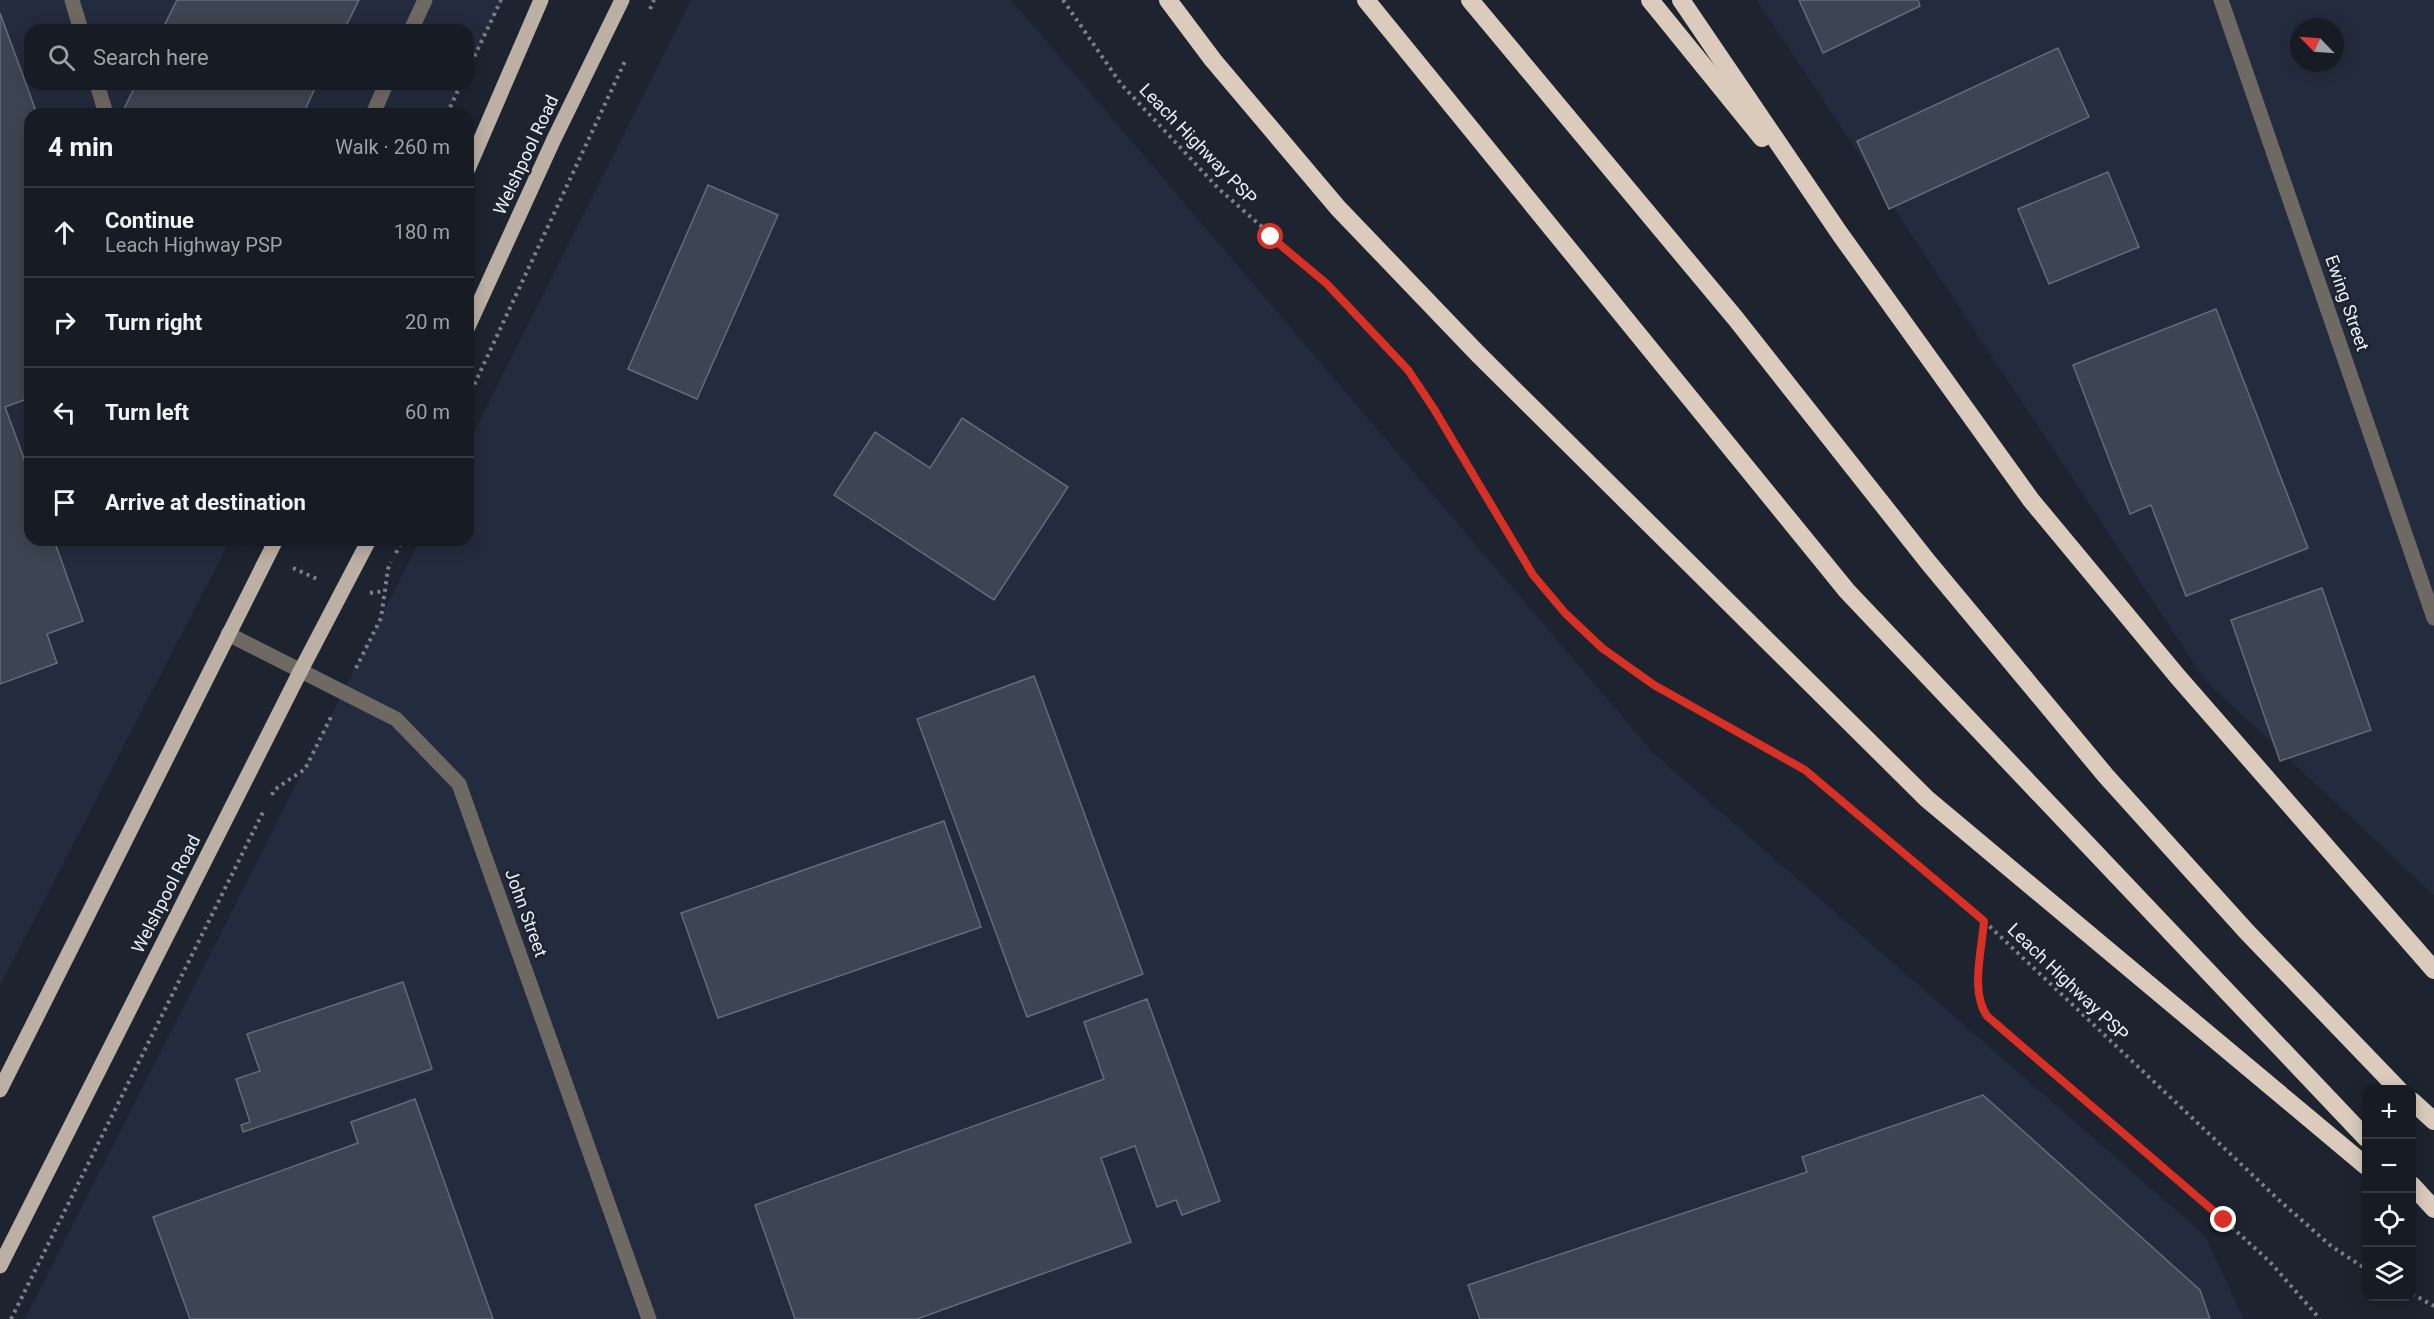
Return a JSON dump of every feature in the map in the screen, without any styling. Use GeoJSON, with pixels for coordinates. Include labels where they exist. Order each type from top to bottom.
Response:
{"type":"FeatureCollection","features":[{"type":"Feature","properties":{"kind":"highway"},"geometry":{"type":"LineString","coordinates":[[1168,0],[1214,60],[1338,208],[1478,354],[1927,799],[2362,1162]]}},
{"type":"Feature","properties":{"kind":"highway"},"geometry":{"type":"LineString","coordinates":[[1366,0],[1847,591],[2362,1133]]}},
{"type":"Feature","properties":{"kind":"highway"},"geometry":{"type":"LineString","coordinates":[[1470,0],[1736,319],[1928,562],[2106,776],[2247,932],[2395,1085]]}},
{"type":"Feature","properties":{"kind":"highway"},"geometry":{"type":"LineString","coordinates":[[1650,0],[1840,234]]}},
{"type":"Feature","properties":{"kind":"highway"},"geometry":{"type":"LineString","coordinates":[[1681,0],[1840,234],[2031,500],[2178,677],[2434,970]]}},
{"type":"Feature","properties":{"kind":"highway"},"geometry":{"type":"LineString","coordinates":[[2416,1105],[2434,1121]]}},
{"type":"Feature","properties":{"kind":"highway"},"geometry":{"type":"LineString","coordinates":[[2416,1189],[2434,1209]]}},
{"type":"Feature","properties":{"kind":"highway"},"geometry":{"type":"LineString","coordinates":[[2416,1207],[2434,1223]]}},
{"type":"Feature","properties":{"kind":"main road"},"geometry":{"type":"LineString","coordinates":[[474,155],[541,0]]}},
{"type":"Feature","properties":{"kind":"main road","name":"Welshpool Road"},"geometry":{"type":"LineString","coordinates":[[474,314],[554,140],[622,0]]}},
{"type":"Feature","properties":{"kind":"main road"},"geometry":{"type":"LineString","coordinates":[[0,1090],[273,546]]}},
{"type":"Feature","properties":{"kind":"main road","name":"Welshpool Road"},"geometry":{"type":"LineString","coordinates":[[0,1266],[366,546]]}},
{"type":"Feature","properties":{"kind":"street"},"geometry":{"type":"LineString","coordinates":[[72,0],[79,24]]}},
{"type":"Feature","properties":{"kind":"street"},"geometry":{"type":"LineString","coordinates":[[414,24],[425,0]]}},
{"type":"Feature","properties":{"kind":"street","name":"Ewing Street"},"geometry":{"type":"LineString","coordinates":[[2221,0],[2434,618]]}},
{"type":"Feature","properties":{"kind":"street"},"geometry":{"type":"LineString","coordinates":[[99,90],[103,108]]}},
{"type":"Feature","properties":{"kind":"street"},"geometry":{"type":"LineString","coordinates":[[376,108],[384,90]]}},
{"type":"Feature","properties":{"kind":"street","name":"John Street"},"geometry":{"type":"LineString","coordinates":[[228,634],[396,719],[459,784],[649,1319]]}},
{"type":"Feature","properties":{"kind":"path"},"geometry":{"type":"LineString","coordinates":[[474,57],[501,0]]}},
{"type":"Feature","properties":{"kind":"path"},"geometry":{"type":"LineString","coordinates":[[649,10],[654,0]]}},
{"type":"Feature","properties":{"kind":"path","name":"Leach Highway PSP"},"geometry":{"type":"LineString","coordinates":[[1063,0],[1121,84],[1219,189],[1327,284],[1408,370],[1434,409],[1533,575],[1565,613],[1602,648],[1654,685],[1805,770],[1984,921],[2280,1201],[2331,1246],[2362,1266]]}},
{"type":"Feature","properties":{"kind":"path"},"geometry":{"type":"LineString","coordinates":[[474,385],[630,51]]}},
{"type":"Feature","properties":{"kind":"path"},"geometry":{"type":"LineString","coordinates":[[450,108],[458,90]]}},
{"type":"Feature","properties":{"kind":"path"},"geometry":{"type":"LineString","coordinates":[[245,546],[353,596],[385,591]]}},
{"type":"Feature","properties":{"kind":"path"},"geometry":{"type":"LineString","coordinates":[[268,801],[274,790],[305,768],[381,618],[388,569],[399,546]]}},
{"type":"Feature","properties":{"kind":"path"},"geometry":{"type":"LineString","coordinates":[[11,1319],[263,812]]}},
{"type":"Feature","properties":{"kind":"path"},"geometry":{"type":"LineString","coordinates":[[1984,921],[1977,993],[1980,1006],[1987,1016],[2224,1220],[2270,1262],[2320,1319]]}},
{"type":"Feature","properties":{"kind":"path"},"geometry":{"type":"LineString","coordinates":[[2416,1296],[2434,1306]]}},
{"type":"Feature","properties":{"kind":"shaded area"},"geometry":{"type":"Polygon","coordinates":[[[0,0],[504,0],[474,59],[474,24],[24,24],[24,90],[458,90],[450,108],[24,108],[24,546],[227,546],[0,986],[0,0]]]}},
{"type":"Feature","properties":{"kind":"shaded area"},"geometry":{"type":"Polygon","coordinates":[[[691,0],[1011,0],[1654,754],[2205,1236],[2244,1319],[25,1319],[417,546],[474,546],[474,432],[691,0]]]}},
{"type":"Feature","properties":{"kind":"shaded area"},"geometry":{"type":"Polygon","coordinates":[[[1757,0],[2434,0],[2434,895],[2206,681],[1757,0]]]}},
{"type":"Feature","properties":{"kind":"building"},"geometry":{"type":"Polygon","coordinates":[[[177,0],[359,0],[347,24],[165,24],[177,0]]]}},
{"type":"Feature","properties":{"kind":"building"},"geometry":{"type":"Polygon","coordinates":[[[1799,0],[1918,0],[1920,6],[1823,53],[1799,0]]]}},
{"type":"Feature","properties":{"kind":"building"},"geometry":{"type":"Polygon","coordinates":[[[0,13],[24,79],[24,90],[28,90],[35,108],[24,108],[24,400],[5,407],[24,459],[24,546],[56,546],[83,621],[47,634],[57,663],[0,684],[0,13]]]}},
{"type":"Feature","properties":{"kind":"building"},"geometry":{"type":"Polygon","coordinates":[[[2058,48],[2089,117],[1889,209],[1857,141],[2058,48]]]}},
{"type":"Feature","properties":{"kind":"building"},"geometry":{"type":"Polygon","coordinates":[[[133,90],[314,90],[306,108],[124,108],[133,90]]]}},
{"type":"Feature","properties":{"kind":"building"},"geometry":{"type":"Polygon","coordinates":[[[2108,172],[2139,247],[2049,284],[2018,209],[2108,172]]]}},
{"type":"Feature","properties":{"kind":"building"},"geometry":{"type":"Polygon","coordinates":[[[708,185],[778,215],[697,399],[628,369],[708,185]]]}},
{"type":"Feature","properties":{"kind":"building"},"geometry":{"type":"Polygon","coordinates":[[[2216,309],[2308,548],[2186,596],[2151,505],[2130,514],[2073,365],[2216,309]]]}},
{"type":"Feature","properties":{"kind":"building"},"geometry":{"type":"Polygon","coordinates":[[[962,418],[1068,487],[994,600],[834,495],[875,432],[930,468],[962,418]]]}},
{"type":"Feature","properties":{"kind":"building"},"geometry":{"type":"Polygon","coordinates":[[[2322,588],[2371,730],[2280,761],[2231,620],[2322,588]]]}},
{"type":"Feature","properties":{"kind":"building"},"geometry":{"type":"Polygon","coordinates":[[[1034,676],[1143,974],[1027,1017],[917,719],[1034,676]]]}},
{"type":"Feature","properties":{"kind":"building"},"geometry":{"type":"Polygon","coordinates":[[[944,821],[981,927],[718,1018],[681,913],[944,821]]]}},
{"type":"Feature","properties":{"kind":"building"},"geometry":{"type":"Polygon","coordinates":[[[403,982],[432,1069],[243,1132],[241,1125],[250,1122],[236,1079],[260,1071],[247,1034],[403,982]]]}},
{"type":"Feature","properties":{"kind":"building"},"geometry":{"type":"Polygon","coordinates":[[[1147,999],[1220,1201],[1182,1215],[1176,1200],[1157,1207],[1135,1146],[1101,1158],[1131,1242],[917,1319],[795,1319],[755,1205],[1104,1079],[1084,1022],[1147,999]]]}},
{"type":"Feature","properties":{"kind":"building"},"geometry":{"type":"Polygon","coordinates":[[[1983,1095],[2200,1290],[2210,1319],[1480,1319],[1468,1285],[1807,1172],[1802,1157],[1983,1095]]]}},
{"type":"Feature","properties":{"kind":"building"},"geometry":{"type":"Polygon","coordinates":[[[415,1099],[493,1319],[190,1319],[153,1217],[358,1143],[351,1122],[415,1099]]]}},
{"type":"Feature","properties":{"kind":"route"},"geometry":{"type":"LineString","coordinates":[[1271,237],[1327,284],[1408,370],[1434,409],[1533,575],[1565,613],[1602,648],[1654,685],[1805,770],[1984,921],[1977,993],[1980,1006],[1987,1016],[2224,1220]]}}]}
